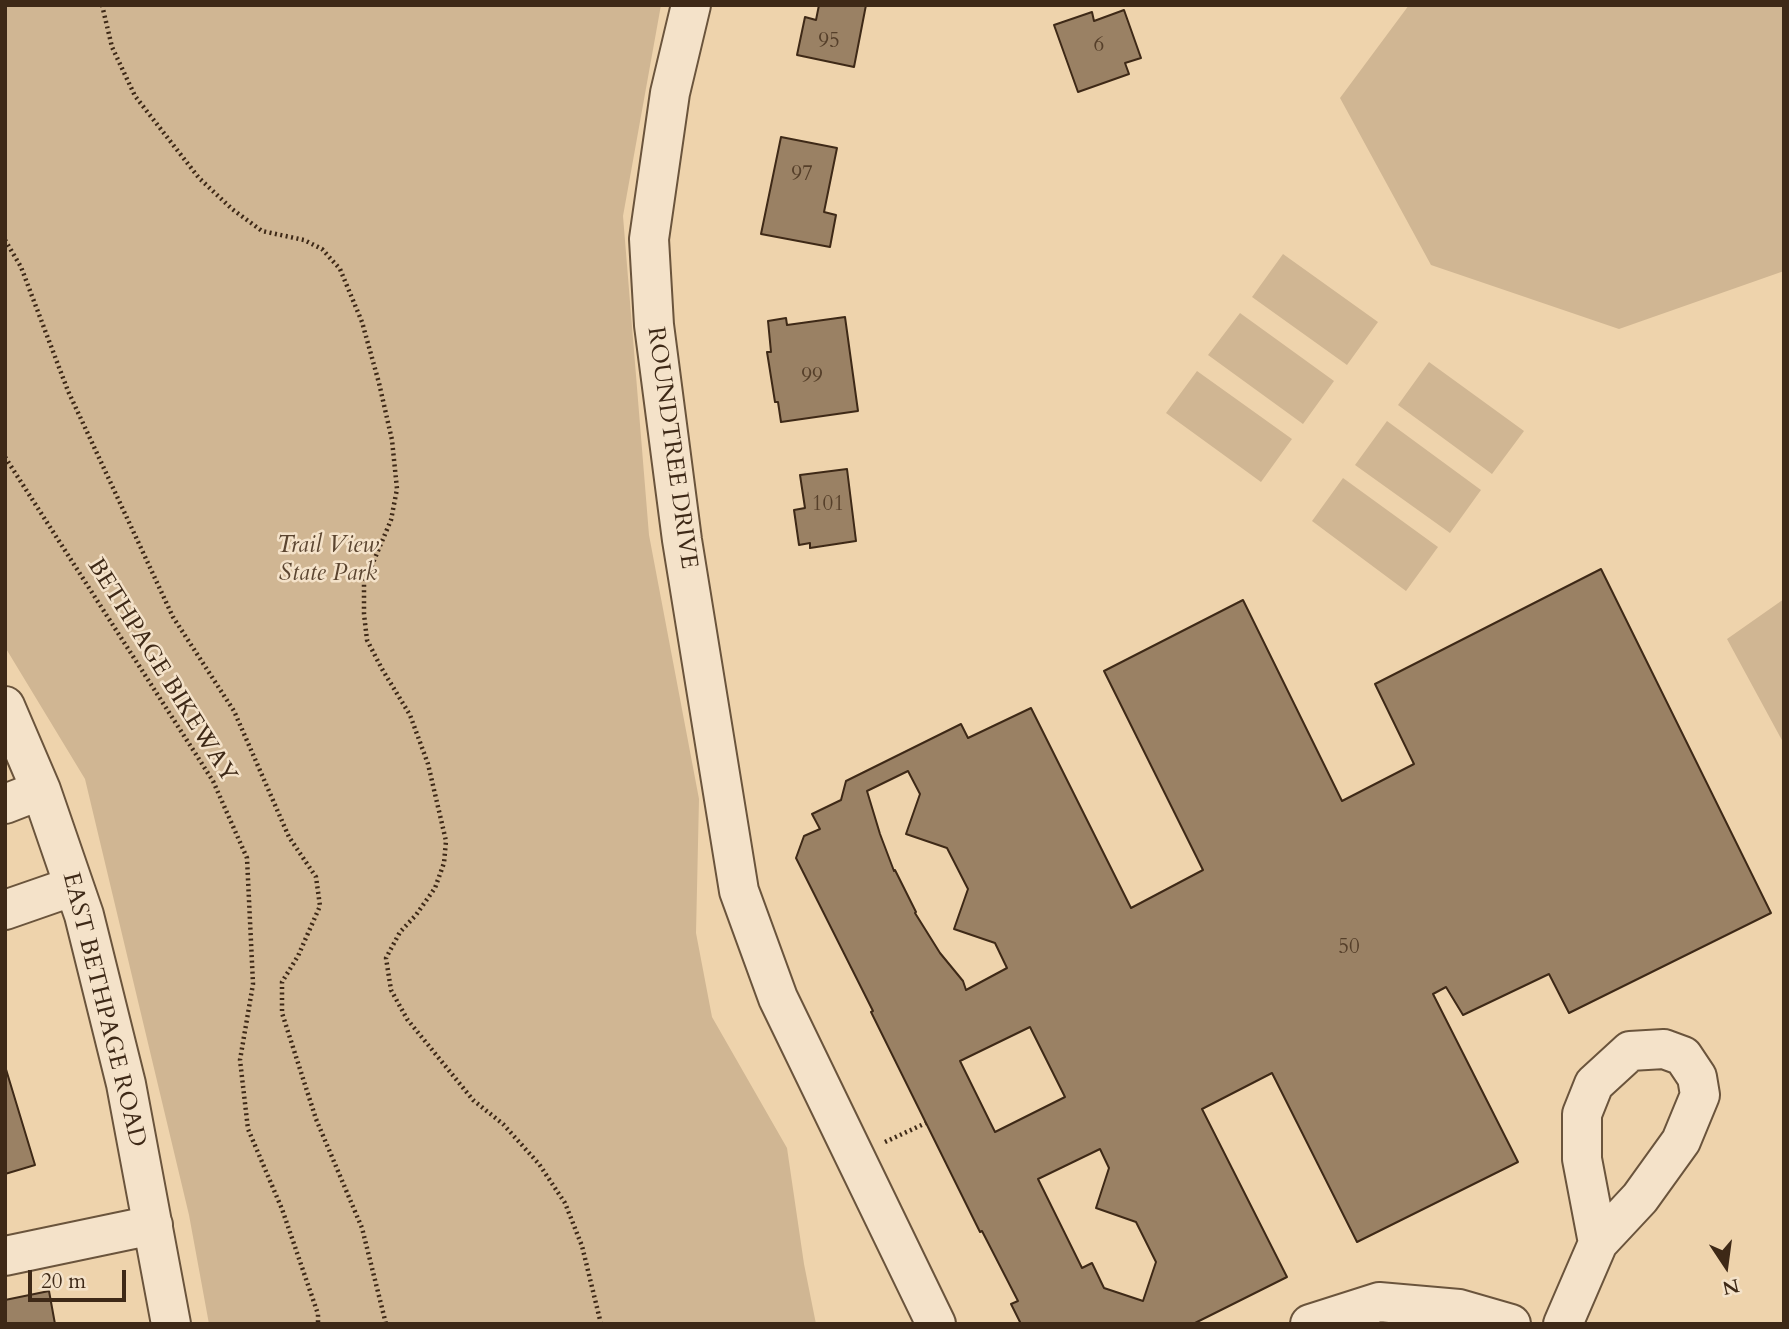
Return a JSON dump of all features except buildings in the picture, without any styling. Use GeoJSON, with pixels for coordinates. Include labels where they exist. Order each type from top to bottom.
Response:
{"type":"FeatureCollection","features":[{"type":"Feature","properties":{"kind":"street","name":"ROUNDTREE DRIVE"},"geometry":{"type":"LineString","coordinates":[[691,5],[670,93],[649,239],[654,325],[680,527],[739,891],[778,998],[936,1324]]}},
{"type":"Feature","properties":{"kind":"street","name":"EAST BETHPAGE ROAD"},"geometry":{"type":"LineString","coordinates":[[5,706],[41,790],[84,915],[126,1084],[171,1324]]}},
{"type":"Feature","properties":{"kind":"street"},"geometry":{"type":"LineString","coordinates":[[5,804],[41,790]]}},
{"type":"Feature","properties":{"kind":"street"},"geometry":{"type":"LineString","coordinates":[[5,910],[74,886]]}},
{"type":"Feature","properties":{"kind":"street"},"geometry":{"type":"LineString","coordinates":[[1563,1324],[1598,1243],[1640,1198],[1681,1140],[1700,1095],[1696,1077],[1683,1056],[1664,1049],[1630,1051],[1594,1084],[1582,1114],[1582,1159],[1598,1243]]}},
{"type":"Feature","properties":{"kind":"street"},"geometry":{"type":"LineString","coordinates":[[5,1256],[153,1225]]}},
{"type":"Feature","properties":{"kind":"street"},"geometry":{"type":"LineString","coordinates":[[1310,1324],[1359,1316],[1380,1302],[1459,1309],[1511,1324]]}},
{"type":"Feature","properties":{"kind":"path"},"geometry":{"type":"LineString","coordinates":[[102,5],[112,47],[135,96],[199,178],[232,209],[262,230],[304,240],[322,249],[340,269],[362,322],[392,440],[397,489],[391,520],[364,584],[367,640],[410,715],[428,764],[446,841],[444,863],[435,888],[400,932],[386,958],[391,990],[407,1019],[473,1100],[503,1124],[539,1164],[565,1203],[582,1246],[601,1324]]}},
{"type":"Feature","properties":{"kind":"path"},"geometry":{"type":"LineString","coordinates":[[5,240],[20,267],[68,391],[173,617],[234,710],[289,837],[316,877],[320,906],[298,956],[282,982],[282,1013],[316,1119],[362,1228],[386,1324]]}},
{"type":"Feature","properties":{"kind":"path","name":"BETHPAGE BIKEWAY"},"geometry":{"type":"LineString","coordinates":[[5,457],[213,781],[247,858],[253,984],[240,1060],[248,1129],[282,1209],[318,1314],[318,1324]]}},
{"type":"Feature","properties":{"kind":"path"},"geometry":{"type":"LineString","coordinates":[[875,1147],[926,1123]]}},
{"type":"Feature","properties":{"kind":"green space","name":"Trail View State Park"},"geometry":{"type":"Polygon","coordinates":[[[5,5],[661,5],[623,216],[649,535],[699,799],[696,933],[712,1017],[787,1148],[816,1324],[209,1324],[189,1215],[85,779],[5,647],[5,5]]]}},
{"type":"Feature","properties":{"kind":"green space"},"geometry":{"type":"Polygon","coordinates":[[[1409,5],[1784,5],[1784,271],[1619,329],[1431,265],[1340,98],[1409,5]]]}},
{"type":"Feature","properties":{"kind":"green space"},"geometry":{"type":"Polygon","coordinates":[[[1283,254],[1378,322],[1347,365],[1252,297],[1283,254]]]}},
{"type":"Feature","properties":{"kind":"green space"},"geometry":{"type":"Polygon","coordinates":[[[1240,313],[1334,381],[1303,424],[1208,355],[1240,313]]]}},
{"type":"Feature","properties":{"kind":"green space"},"geometry":{"type":"Polygon","coordinates":[[[1429,362],[1524,431],[1492,474],[1398,405],[1429,362]]]}},
{"type":"Feature","properties":{"kind":"green space"},"geometry":{"type":"Polygon","coordinates":[[[1197,371],[1292,439],[1261,482],[1166,413],[1197,371]]]}},
{"type":"Feature","properties":{"kind":"green space"},"geometry":{"type":"Polygon","coordinates":[[[1387,421],[1481,490],[1450,533],[1355,465],[1387,421]]]}},
{"type":"Feature","properties":{"kind":"green space"},"geometry":{"type":"Polygon","coordinates":[[[1343,478],[1438,547],[1406,591],[1312,521],[1343,478]]]}},
{"type":"Feature","properties":{"kind":"green space"},"geometry":{"type":"Polygon","coordinates":[[[1784,599],[1784,744],[1727,639],[1784,599]]]}}]}
